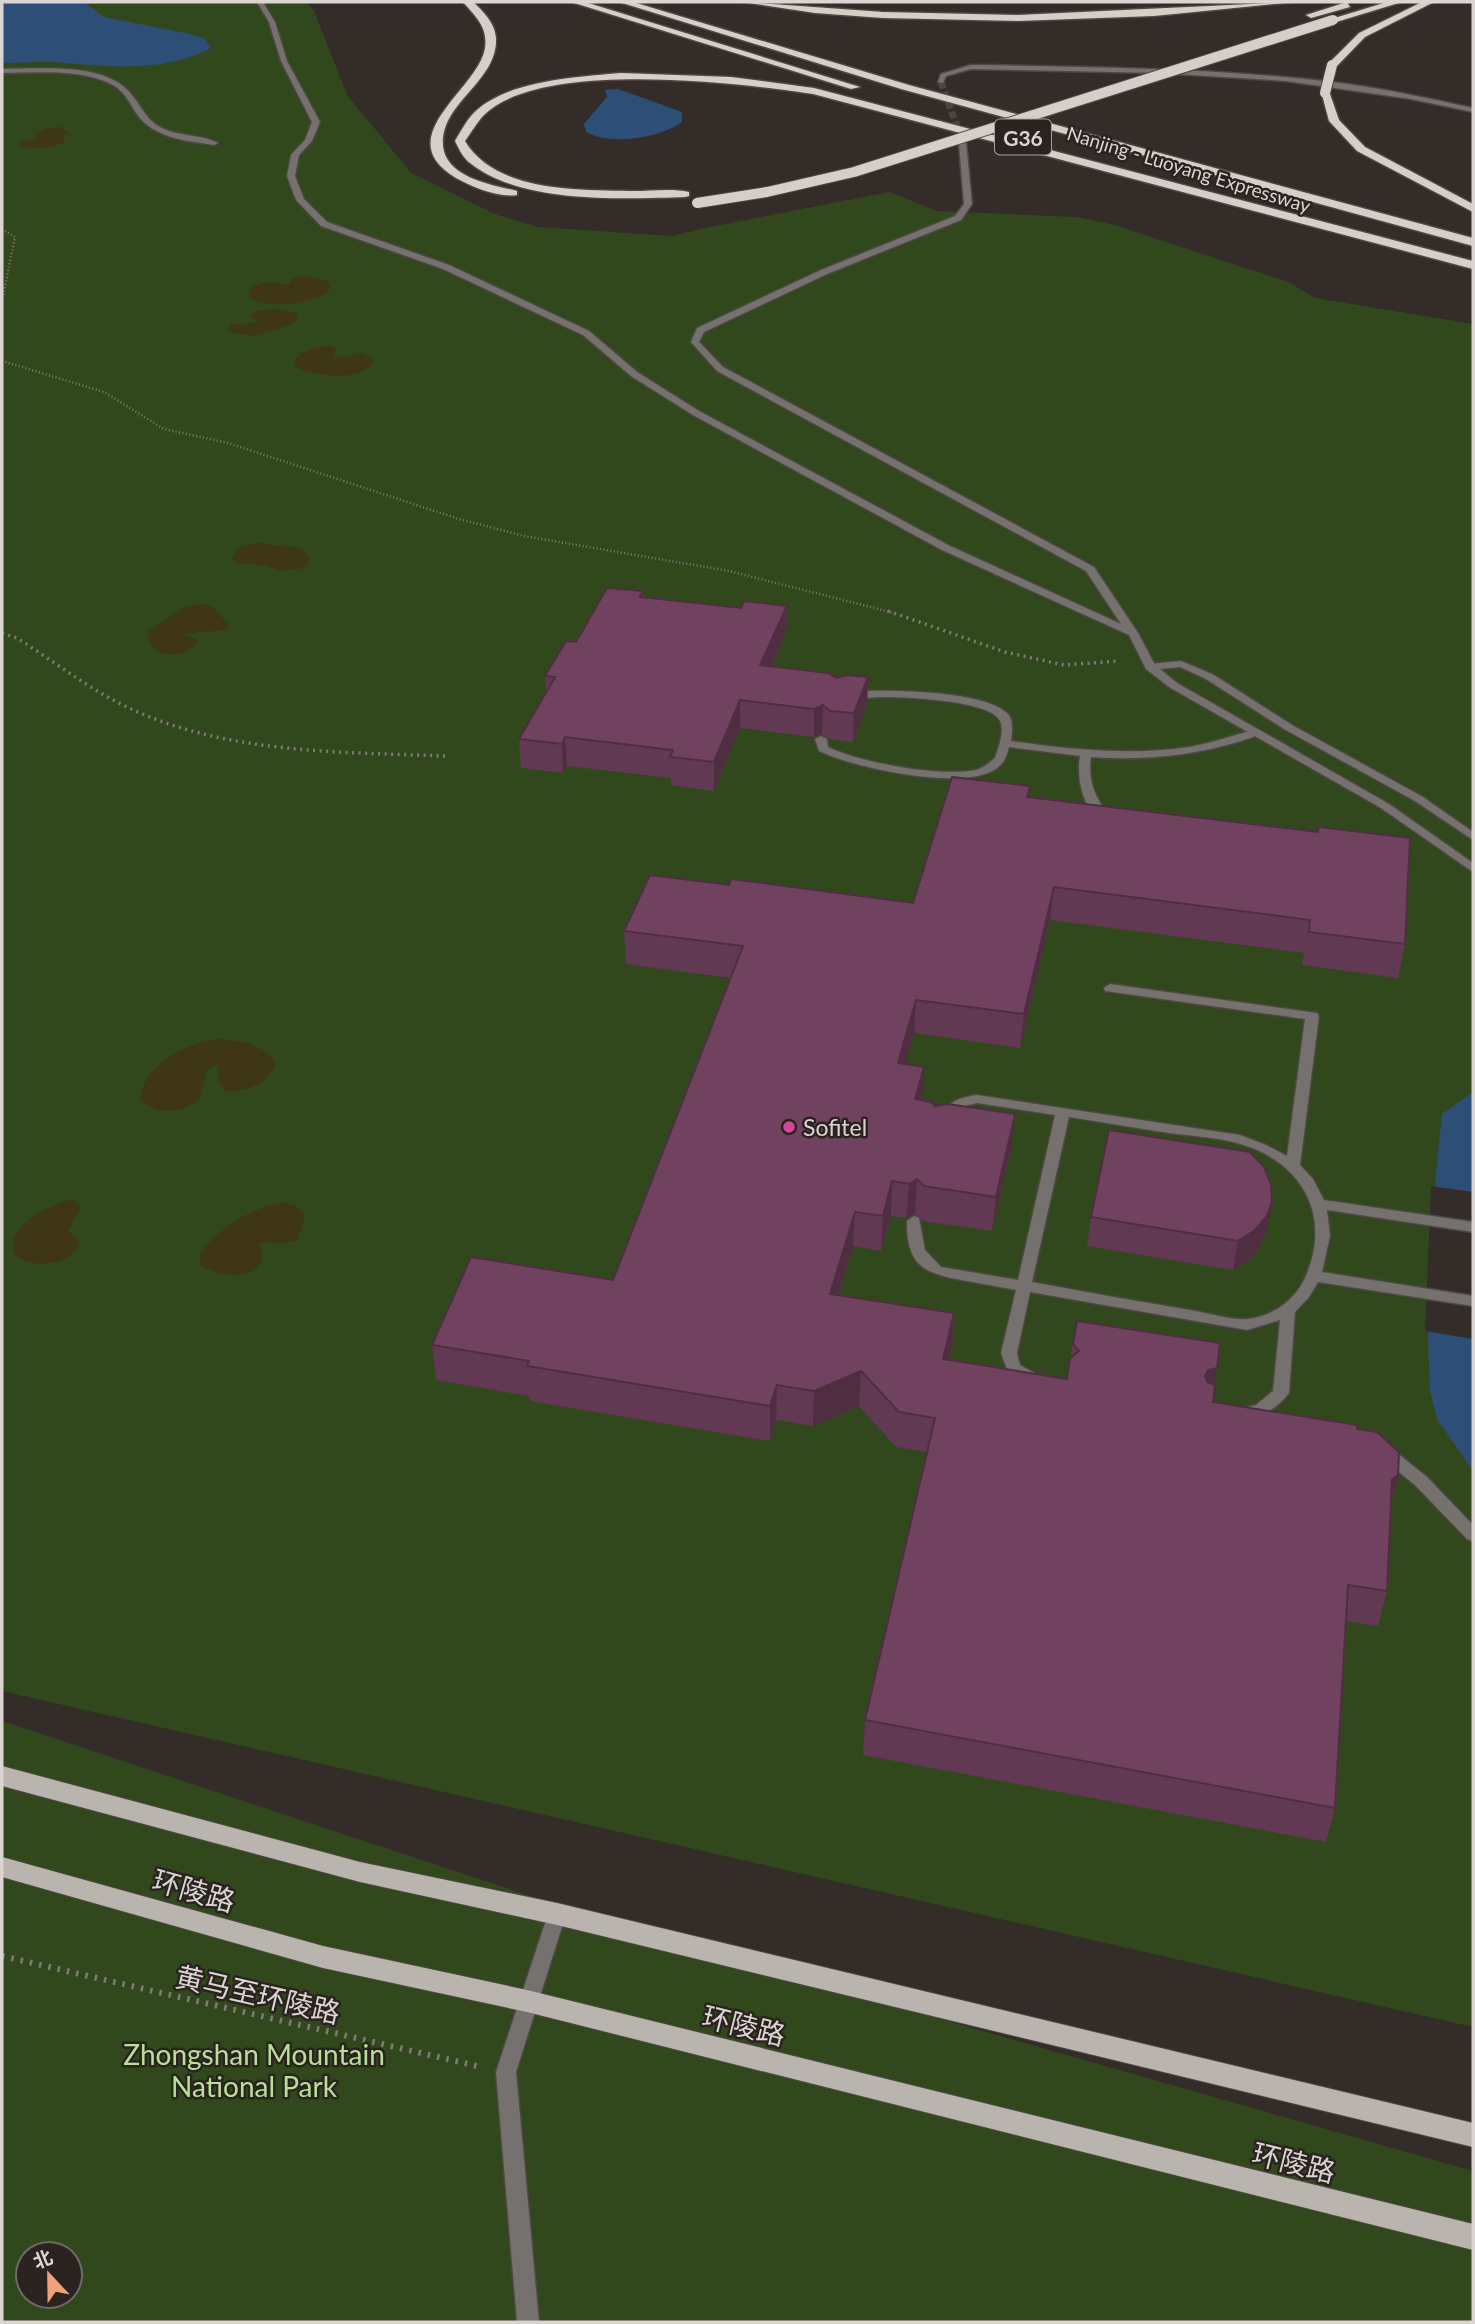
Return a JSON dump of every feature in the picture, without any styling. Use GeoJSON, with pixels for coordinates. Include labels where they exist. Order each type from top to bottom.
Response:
{"type":"FeatureCollection","features":[{"type":"Feature","properties":{"kind":"highway"},"geometry":{"type":"LineString","coordinates":[[468,2],[482,15],[491,38],[486,60],[446,113],[436,138],[441,161],[464,178],[510,193],[624,207]]}},
{"type":"Feature","properties":{"kind":"highway"},"geometry":{"type":"LineString","coordinates":[[576,2],[873,92]]}},
{"type":"Feature","properties":{"kind":"highway","name":"Nanjing - Luoyang Expressway"},"geometry":{"type":"LineString","coordinates":[[624,2],[905,87],[1473,242]]}},
{"type":"Feature","properties":{"kind":"highway"},"geometry":{"type":"LineString","coordinates":[[748,2],[868,14],[1032,18],[1111,17],[1289,2]]}},
{"type":"Feature","properties":{"kind":"highway"},"geometry":{"type":"LineString","coordinates":[[1314,224],[814,90],[752,80],[645,74],[552,84],[484,108],[466,124],[460,141],[471,159],[495,174],[542,186],[601,195],[685,194],[766,183],[839,165],[1311,15],[1359,2]]}},
{"type":"Feature","properties":{"kind":"highway"},"geometry":{"type":"LineString","coordinates":[[649,207],[767,192],[855,172],[1397,2]]}},
{"type":"Feature","properties":{"kind":"highway"},"geometry":{"type":"LineString","coordinates":[[1429,2],[1362,35],[1332,65],[1325,93],[1334,121],[1362,149],[1473,209]]}},
{"type":"Feature","properties":{"kind":"highway","name":"Nanjing - Luoyang Expressway"},"geometry":{"type":"LineString","coordinates":[[900,100],[1314,224],[1473,265]]}},
{"type":"Feature","properties":{"kind":"main road"},"geometry":{"type":"LineString","coordinates":[[2,1776],[360,1872],[557,1914],[1473,2135]]}},
{"type":"Feature","properties":{"kind":"main road","name":"环陵路"},"geometry":{"type":"LineString","coordinates":[[2,1867],[323,1957],[527,2001],[1473,2237]]}},
{"type":"Feature","properties":{"kind":"street"},"geometry":{"type":"LineString","coordinates":[[260,2],[272,22],[284,61],[316,122],[308,141],[295,155],[291,176],[300,200],[324,224],[446,267],[544,311],[586,333],[634,374],[718,425],[946,548],[1133,633]]}},
{"type":"Feature","properties":{"kind":"street"},"geometry":{"type":"LineString","coordinates":[[941,82],[943,75],[953,69],[971,67],[1284,78],[1368,87],[1473,110]]}},
{"type":"Feature","properties":{"kind":"street"},"geometry":{"type":"LineString","coordinates":[[2,71],[56,72],[113,82],[128,93],[145,120],[159,130],[214,143]]}},
{"type":"Feature","properties":{"kind":"street"},"geometry":{"type":"LineString","coordinates":[[963,144],[968,204],[958,218],[824,272],[725,318],[700,330],[695,342],[720,369],[1090,569],[1133,633],[1147,663],[1173,685],[1385,806],[1473,868]]}},
{"type":"Feature","properties":{"kind":"street"},"geometry":{"type":"LineString","coordinates":[[1147,663],[1181,664],[1210,677],[1288,727],[1419,799],[1473,836]]}},
{"type":"Feature","properties":{"kind":"street"},"geometry":{"type":"LineString","coordinates":[[821,739],[822,749],[835,757],[856,763],[962,774],[980,773],[1000,760],[1007,724],[1003,716],[975,703],[872,692],[835,700]]}},
{"type":"Feature","properties":{"kind":"street"},"geometry":{"type":"LineString","coordinates":[[1004,743],[1086,755],[1166,755],[1216,747],[1257,732]]}},
{"type":"Feature","properties":{"kind":"street"},"geometry":{"type":"LineString","coordinates":[[1086,755],[1083,769],[1086,788],[1096,809],[1112,828]]}},
{"type":"Feature","properties":{"kind":"street"},"geometry":{"type":"LineString","coordinates":[[1110,988],[1312,1016],[1293,1166]]}},
{"type":"Feature","properties":{"kind":"street"},"geometry":{"type":"LineString","coordinates":[[914,1221],[913,1244],[922,1261],[937,1271],[1247,1325],[1288,1309],[1315,1276],[1323,1239],[1321,1204],[1293,1166],[1267,1149],[1240,1139],[977,1099],[960,1102],[948,1111],[939,1135]]}},
{"type":"Feature","properties":{"kind":"street"},"geometry":{"type":"LineString","coordinates":[[1051,1384],[1037,1381],[1013,1368],[1009,1353],[1021,1286],[1063,1112]]}},
{"type":"Feature","properties":{"kind":"street"},"geometry":{"type":"LineString","coordinates":[[1321,1204],[1473,1227]]}},
{"type":"Feature","properties":{"kind":"street"},"geometry":{"type":"LineString","coordinates":[[1315,1276],[1473,1301]]}},
{"type":"Feature","properties":{"kind":"street"},"geometry":{"type":"LineString","coordinates":[[1228,1414],[1238,1416],[1261,1409],[1281,1393],[1288,1309]]}},
{"type":"Feature","properties":{"kind":"street"},"geometry":{"type":"LineString","coordinates":[[1373,1445],[1421,1481],[1473,1535]]}},
{"type":"Feature","properties":{"kind":"street"},"geometry":{"type":"LineString","coordinates":[[528,2322],[506,2072],[557,1914]]}},
{"type":"Feature","properties":{"kind":"path"},"geometry":{"type":"LineString","coordinates":[[2,229],[15,237],[2,301]]}},
{"type":"Feature","properties":{"kind":"path"},"geometry":{"type":"LineString","coordinates":[[2,361],[104,392],[164,429],[228,443],[459,519],[524,536],[729,571],[808,589],[896,613],[1005,652],[1064,665],[1147,663]]}},
{"type":"Feature","properties":{"kind":"path"},"geometry":{"type":"LineString","coordinates":[[2,632],[35,649],[131,709],[165,722],[221,737],[277,746],[446,756]]}},
{"type":"Feature","properties":{"kind":"path","name":"黄马至环陵路"},"geometry":{"type":"LineString","coordinates":[[2,1956],[506,2072]]}},
{"type":"Feature","properties":{"kind":"green space"},"geometry":{"type":"Polygon","coordinates":[[[2,2],[306,2],[314,11],[347,95],[411,173],[497,215],[538,227],[671,236],[889,192],[937,211],[1076,217],[1111,224],[1288,282],[1315,298],[1473,324],[1473,2027],[2,1691],[2,2]]]}},
{"type":"Feature","properties":{"kind":"green space","name":"Zhongshan Mountain National Park"},"geometry":{"type":"Polygon","coordinates":[[[2,1721],[657,1938],[1473,2171],[1473,2322],[2,2322],[2,1721]]]}},
{"type":"Feature","properties":{"kind":"sand"},"geometry":{"type":"Polygon","coordinates":[[[60,127],[70,133],[64,136],[64,143],[46,148],[20,147],[20,143],[39,138],[33,134],[47,128],[60,127]]]}},
{"type":"Feature","properties":{"kind":"sand"},"geometry":{"type":"Polygon","coordinates":[[[304,275],[327,281],[330,287],[328,293],[309,300],[279,305],[250,298],[248,292],[256,285],[288,285],[292,278],[304,275]]]}},
{"type":"Feature","properties":{"kind":"sand"},"geometry":{"type":"Polygon","coordinates":[[[278,309],[293,312],[298,317],[294,324],[252,336],[228,331],[231,324],[257,323],[250,315],[254,311],[278,309]]]}},
{"type":"Feature","properties":{"kind":"sand"},"geometry":{"type":"Polygon","coordinates":[[[313,348],[336,348],[333,358],[363,353],[375,361],[360,373],[350,375],[317,374],[298,369],[294,362],[301,354],[313,348]]]}},
{"type":"Feature","properties":{"kind":"sand"},"geometry":{"type":"Polygon","coordinates":[[[257,543],[300,548],[310,559],[304,568],[280,571],[263,565],[237,563],[232,558],[242,546],[257,543]]]}},
{"type":"Feature","properties":{"kind":"sand"},"geometry":{"type":"Polygon","coordinates":[[[205,604],[213,607],[229,625],[226,630],[181,634],[199,641],[187,651],[173,654],[159,651],[148,640],[149,631],[187,606],[205,604]]]}},
{"type":"Feature","properties":{"kind":"sand"},"geometry":{"type":"Polygon","coordinates":[[[217,1039],[257,1047],[276,1064],[262,1082],[234,1091],[226,1091],[220,1084],[218,1065],[207,1069],[200,1099],[185,1108],[162,1110],[139,1099],[150,1075],[168,1057],[191,1046],[217,1039]]]}},
{"type":"Feature","properties":{"kind":"sand"},"geometry":{"type":"Polygon","coordinates":[[[72,1200],[81,1206],[68,1231],[79,1240],[71,1255],[54,1263],[44,1264],[16,1256],[13,1246],[15,1236],[22,1227],[42,1211],[72,1200]]]}},
{"type":"Feature","properties":{"kind":"sand"},"geometry":{"type":"Polygon","coordinates":[[[283,1202],[298,1207],[305,1217],[298,1240],[282,1243],[259,1242],[262,1255],[259,1264],[253,1271],[244,1274],[222,1273],[201,1266],[199,1256],[225,1228],[258,1209],[283,1202]]]}},
{"type":"Feature","properties":{"kind":"water"},"geometry":{"type":"Polygon","coordinates":[[[2,2],[84,2],[104,17],[204,38],[211,48],[193,56],[155,65],[2,63],[2,2]]]}},
{"type":"Feature","properties":{"kind":"water"},"geometry":{"type":"Polygon","coordinates":[[[618,89],[682,112],[682,122],[673,128],[635,138],[608,139],[586,132],[584,124],[607,97],[605,90],[618,89]]]}},
{"type":"Feature","properties":{"kind":"water"},"geometry":{"type":"Polygon","coordinates":[[[1473,1092],[1473,1471],[1437,1419],[1430,1391],[1428,1337],[1436,1173],[1442,1114],[1473,1092]]]}},
{"type":"Feature","properties":{"kind":"pier"},"geometry":{"type":"Polygon","coordinates":[[[1431,1186],[1473,1192],[1473,1339],[1425,1331],[1431,1186]]]}},
{"type":"Feature","properties":{"kind":"building"},"geometry":{"type":"Polygon","coordinates":[[[607,588],[643,591],[640,597],[741,608],[744,601],[787,606],[760,665],[828,673],[837,678],[846,675],[868,677],[854,713],[830,711],[823,705],[814,709],[740,700],[714,762],[670,757],[673,750],[565,737],[562,744],[519,739],[555,677],[545,676],[566,641],[576,642],[607,588]]]}},
{"type":"Feature","properties":{"kind":"building"},"geometry":{"type":"Polygon","coordinates":[[[952,777],[1030,786],[1027,797],[1318,832],[1319,827],[1410,838],[1405,944],[1309,932],[1310,920],[1054,887],[1024,1014],[916,1000],[898,1063],[924,1067],[915,1099],[931,1102],[935,1106],[948,1104],[1015,1114],[996,1197],[924,1186],[917,1179],[909,1184],[892,1181],[883,1216],[855,1212],[830,1294],[954,1313],[943,1359],[1067,1379],[1070,1358],[1079,1351],[1073,1344],[1077,1321],[1220,1343],[1217,1368],[1208,1370],[1205,1376],[1207,1382],[1215,1385],[1213,1402],[1357,1425],[1357,1429],[1377,1432],[1399,1452],[1398,1475],[1392,1479],[1387,1591],[1348,1585],[1335,1808],[865,1720],[935,1418],[899,1412],[861,1371],[814,1391],[777,1385],[770,1406],[527,1366],[529,1361],[432,1345],[471,1257],[613,1280],[743,946],[624,931],[650,875],[729,885],[731,879],[913,903],[952,777]]]}},
{"type":"Feature","properties":{"kind":"building"},"geometry":{"type":"Polygon","coordinates":[[[1109,1130],[1250,1152],[1264,1167],[1271,1184],[1272,1201],[1267,1216],[1255,1230],[1238,1241],[1091,1217],[1109,1130]]]}},
{"type":"Feature","properties":{"kind":"tunnel"},"geometry":{"type":"LineString","coordinates":[[941,82],[963,143]]}},
{"type":"Feature","properties":{"kind":"place","name":"Sofitel"},"geometry":{"type":"Point","coordinates":[789,1127]}}]}
